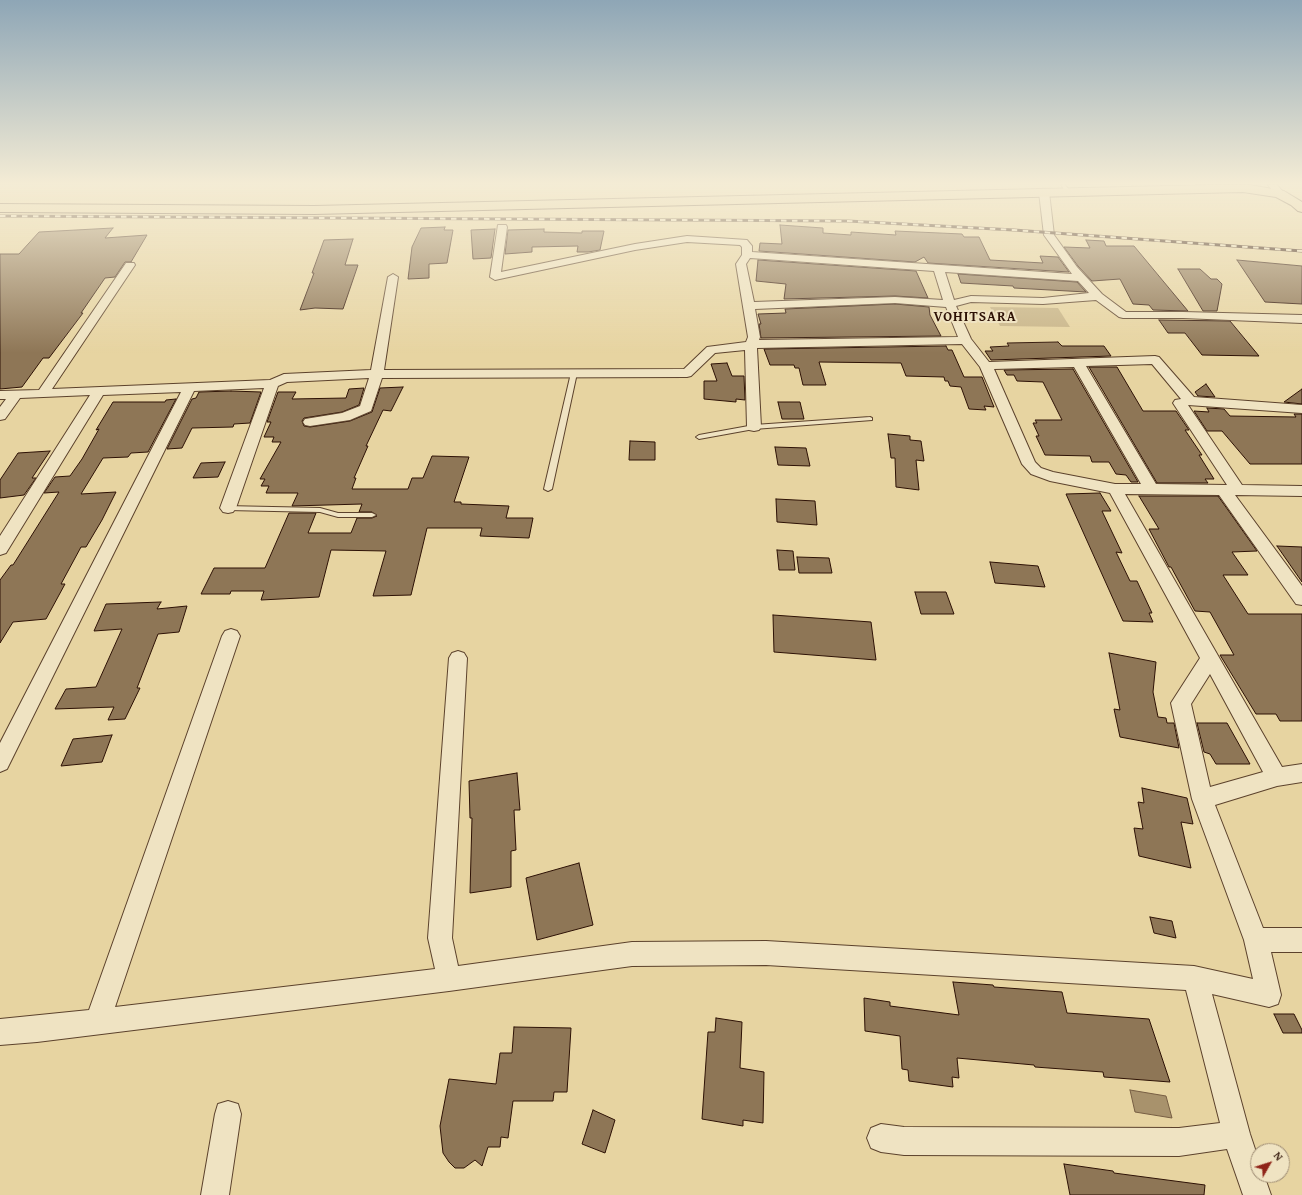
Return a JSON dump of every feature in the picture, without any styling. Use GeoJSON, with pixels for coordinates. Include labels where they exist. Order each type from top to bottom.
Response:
{"type":"FeatureCollection","features":[{"type":"Feature","properties":{"kind":"street"},"geometry":{"type":"LineString","coordinates":[[500,241],[495,277],[635,247],[676,241]]}},
{"type":"Feature","properties":{"kind":"street"},"geometry":{"type":"LineString","coordinates":[[720,241],[743,242],[747,246],[747,254],[741,264],[754,337],[751,344],[754,427]]}},
{"type":"Feature","properties":{"kind":"street"},"geometry":{"type":"LineString","coordinates":[[1053,241],[1072,269],[1098,296],[1123,315],[1184,315],[1302,319]]}},
{"type":"Feature","properties":{"kind":"street"},"geometry":{"type":"LineString","coordinates":[[747,254],[1081,278]]}},
{"type":"Feature","properties":{"kind":"street"},"geometry":{"type":"LineString","coordinates":[[43,393],[130,265]]}},
{"type":"Feature","properties":{"kind":"street"},"geometry":{"type":"LineString","coordinates":[[939,268],[950,304],[966,340],[986,366],[1029,464],[1036,471],[1050,476],[1115,489],[1302,491]]}},
{"type":"Feature","properties":{"kind":"street"},"geometry":{"type":"LineString","coordinates":[[310,422],[345,416],[366,408],[377,374],[393,277]]}},
{"type":"Feature","properties":{"kind":"street"},"geometry":{"type":"LineString","coordinates":[[748,306],[895,300],[950,304],[971,299],[1043,301],[1098,296]]}},
{"type":"Feature","properties":{"kind":"street"},"geometry":{"type":"LineString","coordinates":[[0,395],[272,384],[284,378],[377,374],[687,373],[711,350],[741,347],[751,344],[966,340]]}},
{"type":"Feature","properties":{"kind":"street"},"geometry":{"type":"LineString","coordinates":[[986,366],[1155,360],[1190,401]]}},
{"type":"Feature","properties":{"kind":"street"},"geometry":{"type":"LineString","coordinates":[[1078,363],[1152,490]]}},
{"type":"Feature","properties":{"kind":"street"},"geometry":{"type":"LineString","coordinates":[[228,508],[272,384]]}},
{"type":"Feature","properties":{"kind":"street"},"geometry":{"type":"LineString","coordinates":[[0,764],[189,388]]}},
{"type":"Feature","properties":{"kind":"street"},"geometry":{"type":"LineString","coordinates":[[0,549],[99,391]]}},
{"type":"Feature","properties":{"kind":"street"},"geometry":{"type":"LineString","coordinates":[[0,416],[16,394]]}},
{"type":"Feature","properties":{"kind":"street"},"geometry":{"type":"LineString","coordinates":[[1302,409],[1190,401],[1180,403],[1231,491],[1302,599]]}},
{"type":"Feature","properties":{"kind":"street"},"geometry":{"type":"LineString","coordinates":[[1115,489],[1277,777]]}},
{"type":"Feature","properties":{"kind":"street"},"geometry":{"type":"LineString","coordinates":[[98,1021],[232,636]]}},
{"type":"Feature","properties":{"kind":"street"},"geometry":{"type":"LineString","coordinates":[[449,979],[440,938],[458,658]]}},
{"type":"Feature","properties":{"kind":"street"},"geometry":{"type":"LineString","coordinates":[[0,1032],[38,1029],[449,979],[632,954],[766,953],[1194,978],[1269,995],[1256,940],[1202,798],[1180,703],[1210,658]]}},
{"type":"Feature","properties":{"kind":"street"},"geometry":{"type":"LineString","coordinates":[[1202,798],[1277,777],[1302,773]]}},
{"type":"Feature","properties":{"kind":"street"},"geometry":{"type":"LineString","coordinates":[[1256,940],[1302,940]]}},
{"type":"Feature","properties":{"kind":"street"},"geometry":{"type":"LineString","coordinates":[[1194,978],[1200,995],[1236,1134],[1256,1195]]}},
{"type":"Feature","properties":{"kind":"street"},"geometry":{"type":"LineString","coordinates":[[215,1195],[228,1114]]}},
{"type":"Feature","properties":{"kind":"street"},"geometry":{"type":"LineString","coordinates":[[881,1138],[904,1141],[1179,1142],[1236,1134]]}},
{"type":"Feature","properties":{"kind":"lane"},"geometry":{"type":"LineString","coordinates":[[548,489],[574,373]]}},
{"type":"Feature","properties":{"kind":"lane"},"geometry":{"type":"LineString","coordinates":[[699,437],[754,427],[870,418]]}},
{"type":"Feature","properties":{"kind":"lane"},"geometry":{"type":"LineString","coordinates":[[228,508],[320,510],[338,515],[372,515]]}},
{"type":"Feature","properties":{"kind":"shaded area"},"geometry":{"type":"Polygon","coordinates":[[[990,307],[1058,308],[1070,327],[1000,326],[990,307]]]}},
{"type":"Feature","properties":{"kind":"shaded area"},"geometry":{"type":"Polygon","coordinates":[[[1130,1090],[1166,1096],[1172,1118],[1135,1112],[1130,1090]]]}},
{"type":"Feature","properties":{"kind":"building"},"geometry":{"type":"Polygon","coordinates":[[[31,241],[144,241],[131,262],[125,262],[115,277],[105,278],[81,313],[83,313],[49,358],[43,358],[22,387],[0,389],[0,254],[19,254],[31,241]]]}},
{"type":"Feature","properties":{"kind":"building"},"geometry":{"type":"Polygon","coordinates":[[[324,241],[352,241],[345,265],[358,265],[343,309],[315,308],[300,310],[314,273],[312,273],[324,241]]]}},
{"type":"Feature","properties":{"kind":"building"},"geometry":{"type":"Polygon","coordinates":[[[415,241],[451,241],[447,263],[429,264],[429,278],[408,279],[412,247],[415,241]]]}},
{"type":"Feature","properties":{"kind":"building"},"geometry":{"type":"Polygon","coordinates":[[[472,241],[493,241],[491,258],[473,259],[472,241]]]}},
{"type":"Feature","properties":{"kind":"building"},"geometry":{"type":"Polygon","coordinates":[[[507,241],[602,241],[600,250],[588,252],[577,252],[578,246],[532,247],[532,252],[505,254],[507,241]]]}},
{"type":"Feature","properties":{"kind":"building"},"geometry":{"type":"Polygon","coordinates":[[[782,241],[981,241],[990,260],[1043,263],[1040,256],[1058,257],[1069,272],[928,263],[924,257],[915,262],[759,251],[760,243],[782,244],[782,241]]]}},
{"type":"Feature","properties":{"kind":"building"},"geometry":{"type":"Polygon","coordinates":[[[1086,241],[1104,241],[1106,246],[1134,246],[1188,311],[1153,310],[1149,305],[1133,304],[1120,279],[1092,281],[1078,266],[1064,247],[1090,248],[1086,241]]]}},
{"type":"Feature","properties":{"kind":"building"},"geometry":{"type":"Polygon","coordinates":[[[758,260],[916,271],[928,298],[895,296],[784,299],[786,284],[756,281],[758,260]]]}},
{"type":"Feature","properties":{"kind":"building"},"geometry":{"type":"Polygon","coordinates":[[[1237,260],[1302,266],[1302,304],[1265,302],[1237,260]]]}},
{"type":"Feature","properties":{"kind":"building"},"geometry":{"type":"Polygon","coordinates":[[[1178,269],[1200,269],[1211,279],[1217,279],[1222,284],[1217,311],[1203,311],[1178,269]]]}},
{"type":"Feature","properties":{"kind":"building"},"geometry":{"type":"Polygon","coordinates":[[[958,274],[1077,282],[1086,292],[961,283],[958,274]]]}},
{"type":"Feature","properties":{"kind":"building"},"geometry":{"type":"Polygon","coordinates":[[[895,304],[929,307],[930,315],[941,336],[761,338],[759,324],[761,324],[758,314],[786,313],[785,309],[895,304]]]}},
{"type":"Feature","properties":{"kind":"building"},"geometry":{"type":"Polygon","coordinates":[[[1159,320],[1230,321],[1259,356],[1202,355],[1185,333],[1168,333],[1159,320]]]}},
{"type":"Feature","properties":{"kind":"building"},"geometry":{"type":"Polygon","coordinates":[[[1058,342],[1062,346],[1104,346],[1111,356],[991,360],[985,351],[993,351],[990,347],[1009,346],[1007,343],[1058,342]]]}},
{"type":"Feature","properties":{"kind":"building"},"geometry":{"type":"Polygon","coordinates":[[[946,346],[948,350],[952,350],[964,377],[982,377],[994,407],[984,406],[986,410],[969,409],[961,387],[950,386],[948,381],[945,381],[944,377],[906,376],[901,363],[819,362],[826,385],[803,385],[799,368],[795,368],[794,365],[770,365],[764,349],[946,346]]]}},
{"type":"Feature","properties":{"kind":"building"},"geometry":{"type":"Polygon","coordinates":[[[727,363],[732,376],[744,376],[745,400],[736,399],[736,402],[704,399],[704,381],[717,381],[711,364],[727,363]]]}},
{"type":"Feature","properties":{"kind":"building"},"geometry":{"type":"Polygon","coordinates":[[[1089,367],[1117,367],[1143,411],[1176,411],[1189,430],[1185,430],[1202,455],[1199,455],[1214,479],[1205,479],[1208,483],[1157,483],[1089,367]]]}},
{"type":"Feature","properties":{"kind":"building"},"geometry":{"type":"Polygon","coordinates":[[[1073,369],[1138,482],[1131,482],[1126,475],[1116,474],[1109,462],[1092,462],[1090,456],[1045,455],[1036,436],[1039,436],[1033,423],[1037,423],[1035,420],[1062,420],[1043,382],[1017,381],[1014,375],[1007,375],[1004,370],[1073,369]]]}},
{"type":"Feature","properties":{"kind":"building"},"geometry":{"type":"Polygon","coordinates":[[[1206,384],[1215,397],[1198,396],[1195,392],[1206,384]]]}},
{"type":"Feature","properties":{"kind":"building"},"geometry":{"type":"Polygon","coordinates":[[[403,387],[391,411],[383,410],[366,446],[368,446],[354,478],[356,478],[352,489],[408,489],[412,478],[423,478],[432,456],[469,457],[454,502],[461,502],[461,504],[509,506],[506,518],[533,518],[529,538],[480,536],[482,528],[427,528],[411,595],[373,596],[386,551],[331,550],[319,597],[261,600],[264,591],[231,591],[230,594],[201,594],[214,568],[265,568],[289,513],[316,513],[308,533],[351,533],[357,518],[372,518],[377,516],[372,512],[359,512],[362,504],[292,506],[298,493],[266,493],[269,486],[261,486],[265,479],[260,479],[281,442],[272,442],[274,437],[264,437],[271,422],[267,422],[278,392],[296,392],[292,399],[346,398],[349,389],[364,388],[359,405],[342,412],[304,418],[302,421],[304,426],[310,427],[350,421],[372,412],[380,388],[403,387]]]}},
{"type":"Feature","properties":{"kind":"building"},"geometry":{"type":"Polygon","coordinates":[[[1302,389],[1302,404],[1284,402],[1302,389]]]}},
{"type":"Feature","properties":{"kind":"building"},"geometry":{"type":"Polygon","coordinates":[[[199,392],[261,392],[250,423],[234,424],[233,427],[192,428],[182,448],[167,449],[192,399],[196,398],[199,392]]]}},
{"type":"Feature","properties":{"kind":"building"},"geometry":{"type":"Polygon","coordinates":[[[176,399],[148,452],[131,453],[128,457],[103,458],[81,494],[116,492],[102,520],[86,547],[81,547],[61,584],[65,584],[46,619],[13,622],[0,643],[0,580],[11,565],[13,565],[59,492],[44,493],[55,477],[70,476],[82,459],[99,429],[96,430],[113,402],[165,402],[166,400],[176,399]]]}},
{"type":"Feature","properties":{"kind":"building"},"geometry":{"type":"Polygon","coordinates":[[[778,402],[800,402],[804,419],[782,419],[778,402]]]}},
{"type":"Feature","properties":{"kind":"building"},"geometry":{"type":"Polygon","coordinates":[[[1207,408],[1224,409],[1230,416],[1296,417],[1294,414],[1302,414],[1302,464],[1250,464],[1222,431],[1207,431],[1194,411],[1209,412],[1207,408]]]}},
{"type":"Feature","properties":{"kind":"building"},"geometry":{"type":"Polygon","coordinates":[[[888,434],[910,436],[910,440],[921,441],[924,461],[916,460],[919,490],[896,487],[895,458],[891,458],[888,434]]]}},
{"type":"Feature","properties":{"kind":"building"},"geometry":{"type":"Polygon","coordinates":[[[630,441],[655,442],[655,460],[629,460],[630,441]]]}},
{"type":"Feature","properties":{"kind":"building"},"geometry":{"type":"Polygon","coordinates":[[[775,447],[806,448],[810,466],[778,465],[775,447]]]}},
{"type":"Feature","properties":{"kind":"building"},"geometry":{"type":"Polygon","coordinates":[[[50,451],[32,478],[36,478],[24,495],[0,498],[0,480],[18,453],[50,451]]]}},
{"type":"Feature","properties":{"kind":"building"},"geometry":{"type":"Polygon","coordinates":[[[225,462],[218,477],[193,478],[201,463],[225,462]]]}},
{"type":"Feature","properties":{"kind":"building"},"geometry":{"type":"Polygon","coordinates":[[[1100,493],[1111,511],[1102,511],[1122,553],[1116,552],[1130,581],[1137,581],[1152,613],[1149,613],[1153,622],[1123,621],[1066,494],[1100,493]]]}},
{"type":"Feature","properties":{"kind":"building"},"geometry":{"type":"Polygon","coordinates":[[[1139,496],[1218,496],[1257,551],[1232,552],[1248,575],[1223,575],[1248,614],[1302,614],[1302,721],[1280,721],[1276,714],[1256,714],[1220,655],[1234,655],[1210,612],[1195,611],[1149,529],[1159,529],[1139,496]]]}},
{"type":"Feature","properties":{"kind":"building"},"geometry":{"type":"Polygon","coordinates":[[[776,499],[815,501],[817,525],[777,522],[776,499]]]}},
{"type":"Feature","properties":{"kind":"building"},"geometry":{"type":"Polygon","coordinates":[[[1277,546],[1302,547],[1302,582],[1277,546]]]}},
{"type":"Feature","properties":{"kind":"building"},"geometry":{"type":"Polygon","coordinates":[[[777,550],[793,551],[795,570],[779,570],[777,550]]]}},
{"type":"Feature","properties":{"kind":"building"},"geometry":{"type":"Polygon","coordinates":[[[797,557],[829,558],[832,573],[799,573],[797,557]]]}},
{"type":"Feature","properties":{"kind":"building"},"geometry":{"type":"Polygon","coordinates":[[[990,562],[1038,566],[1045,587],[995,583],[990,562]]]}},
{"type":"Feature","properties":{"kind":"building"},"geometry":{"type":"Polygon","coordinates":[[[915,592],[946,592],[954,614],[921,614],[915,592]]]}},
{"type":"Feature","properties":{"kind":"building"},"geometry":{"type":"Polygon","coordinates":[[[161,602],[157,609],[187,606],[179,632],[158,634],[137,688],[140,688],[125,719],[108,720],[114,707],[55,709],[66,689],[96,687],[122,629],[94,631],[106,604],[161,602]]]}},
{"type":"Feature","properties":{"kind":"building"},"geometry":{"type":"Polygon","coordinates":[[[773,615],[871,622],[876,660],[774,652],[773,615]]]}},
{"type":"Feature","properties":{"kind":"building"},"geometry":{"type":"Polygon","coordinates":[[[1109,653],[1156,662],[1153,692],[1158,717],[1166,718],[1167,723],[1174,723],[1179,748],[1120,737],[1114,709],[1120,710],[1109,653]]]}},
{"type":"Feature","properties":{"kind":"building"},"geometry":{"type":"Polygon","coordinates":[[[1197,723],[1227,723],[1250,764],[1216,764],[1210,754],[1204,752],[1197,723]]]}},
{"type":"Feature","properties":{"kind":"building"},"geometry":{"type":"Polygon","coordinates":[[[112,735],[102,762],[61,766],[73,739],[112,735]]]}},
{"type":"Feature","properties":{"kind":"building"},"geometry":{"type":"Polygon","coordinates":[[[517,773],[520,810],[514,810],[516,850],[511,851],[511,887],[470,893],[472,818],[470,818],[469,781],[517,773]]]}},
{"type":"Feature","properties":{"kind":"building"},"geometry":{"type":"Polygon","coordinates":[[[1142,788],[1187,798],[1193,824],[1181,822],[1191,868],[1139,856],[1134,828],[1143,829],[1138,802],[1144,803],[1142,788]]]}},
{"type":"Feature","properties":{"kind":"building"},"geometry":{"type":"Polygon","coordinates":[[[579,863],[593,925],[537,940],[526,878],[579,863]]]}},
{"type":"Feature","properties":{"kind":"building"},"geometry":{"type":"Polygon","coordinates":[[[1150,917],[1172,921],[1176,938],[1154,933],[1150,917]]]}},
{"type":"Feature","properties":{"kind":"building"},"geometry":{"type":"Polygon","coordinates":[[[953,982],[993,985],[994,987],[1062,992],[1067,1013],[1149,1019],[1170,1082],[1104,1077],[1103,1072],[1035,1067],[1034,1065],[957,1058],[959,1078],[952,1077],[953,1087],[909,1081],[908,1070],[902,1069],[900,1036],[865,1031],[864,998],[890,1002],[890,1006],[959,1015],[953,982]]]}},
{"type":"Feature","properties":{"kind":"building"},"geometry":{"type":"Polygon","coordinates":[[[1274,1014],[1294,1014],[1302,1033],[1283,1033],[1274,1014]]]}},
{"type":"Feature","properties":{"kind":"building"},"geometry":{"type":"Polygon","coordinates":[[[716,1018],[742,1022],[740,1068],[764,1072],[763,1123],[743,1120],[743,1126],[702,1119],[708,1032],[715,1032],[716,1018]]]}},
{"type":"Feature","properties":{"kind":"building"},"geometry":{"type":"Polygon","coordinates":[[[514,1027],[571,1028],[567,1092],[554,1092],[553,1101],[513,1101],[508,1138],[501,1137],[500,1147],[488,1147],[482,1166],[475,1160],[464,1168],[455,1168],[443,1153],[440,1126],[449,1079],[496,1084],[500,1053],[512,1053],[514,1027]]]}},
{"type":"Feature","properties":{"kind":"building"},"geometry":{"type":"Polygon","coordinates":[[[593,1110],[615,1120],[605,1153],[582,1144],[593,1110]]]}},
{"type":"Feature","properties":{"kind":"building"},"geometry":{"type":"Polygon","coordinates":[[[1064,1164],[1113,1171],[1114,1173],[1205,1185],[1204,1195],[1070,1195],[1064,1164]]]}},
{"type":"Feature","properties":{"kind":"railway"},"geometry":{"type":"LineString","coordinates":[[1162,241],[1302,251]]}},
{"type":"Feature","properties":{"kind":"district","name":"VOHITSARA"},"geometry":{"type":"Point","coordinates":[975,317]}}]}
